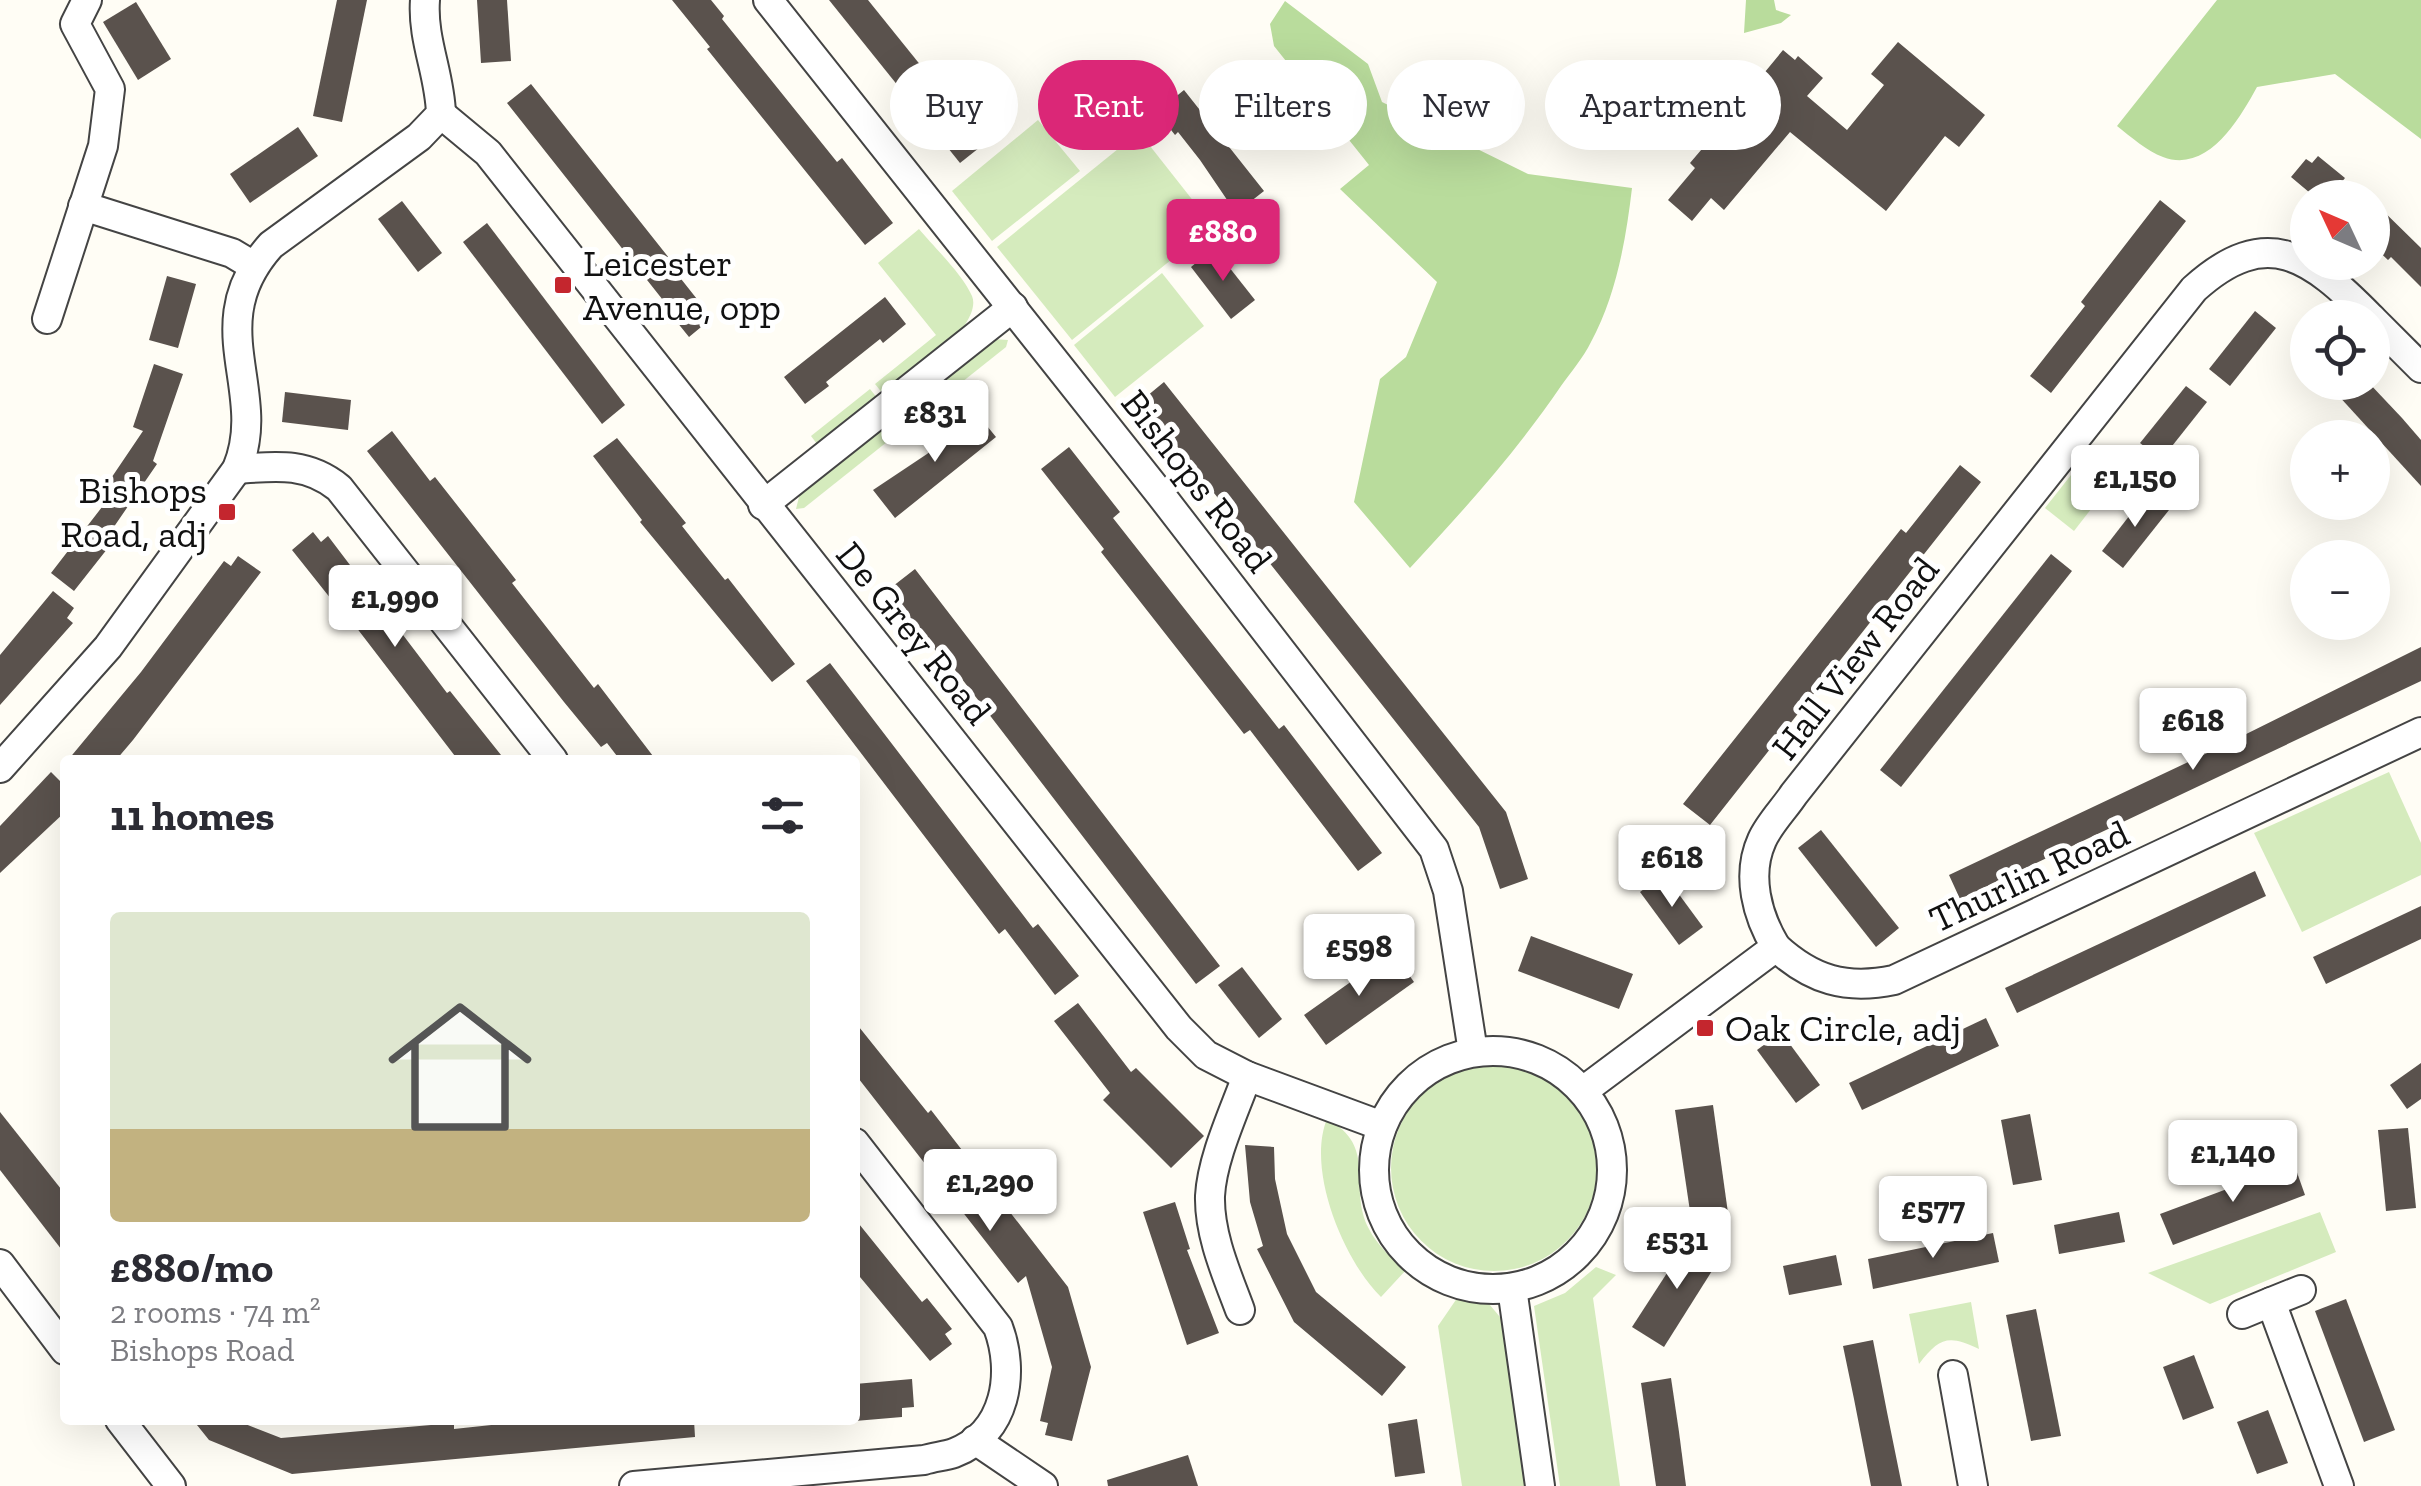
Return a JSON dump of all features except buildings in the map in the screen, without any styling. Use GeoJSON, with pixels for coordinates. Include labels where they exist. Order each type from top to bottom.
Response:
{"type":"FeatureCollection","features":[{"type":"Feature","properties":{"kind":"street"},"geometry":{"type":"LineString","coordinates":[[47,319],[103,146],[110,89],[75,24],[87,0]]}},
{"type":"Feature","properties":{"kind":"street"},"geometry":{"type":"LineString","coordinates":[[0,768],[108,647],[237,469],[247,445],[236,320],[242,287],[252,265],[270,245],[420,137],[441,114],[440,87],[427,45],[426,0]]}},
{"type":"Feature","properties":{"kind":"street","name":"Bishops Road"},"geometry":{"type":"LineString","coordinates":[[768,0],[1434,849],[1448,891],[1473,1052]]}},
{"type":"Feature","properties":{"kind":"street","name":"De Grey Road"},"geometry":{"type":"LineString","coordinates":[[441,114],[488,153],[1180,1028],[1206,1055],[1247,1076],[1382,1126]]}},
{"type":"Feature","properties":{"kind":"street"},"geometry":{"type":"LineString","coordinates":[[83,206],[232,254],[252,265]]}},
{"type":"Feature","properties":{"kind":"street","name":"Hall View Road"},"geometry":{"type":"LineString","coordinates":[[1776,946],[1764,928],[1754,891],[1762,840],[1794,794],[2194,289],[2237,257],[2263,252],[2291,256],[2323,274],[2352,300]]}},
{"type":"Feature","properties":{"kind":"street"},"geometry":{"type":"LineString","coordinates":[[763,505],[1012,308]]}},
{"type":"Feature","properties":{"kind":"street"},"geometry":{"type":"LineString","coordinates":[[2390,336],[2421,368]]}},
{"type":"Feature","properties":{"kind":"street"},"geometry":{"type":"LineString","coordinates":[[237,469],[284,464],[324,476],[339,488],[548,755]]}},
{"type":"Feature","properties":{"kind":"street","name":"Thurlin Road"},"geometry":{"type":"LineString","coordinates":[[1776,946],[1793,962],[1828,979],[1865,986],[1894,980],[2421,732]]}},
{"type":"Feature","properties":{"kind":"street"},"geometry":{"type":"LineString","coordinates":[[1583,1092],[1776,946]]}},
{"type":"Feature","properties":{"kind":"street"},"geometry":{"type":"LineString","coordinates":[[1504,1051],[1534,1058],[1570,1078],[1598,1112],[1612,1155],[1609,1201],[1589,1242],[1574,1259],[1534,1282],[1512,1288],[1467,1287],[1445,1280],[1408,1254],[1390,1235],[1376,1194],[1374,1171],[1382,1126],[1391,1107],[1418,1077],[1453,1057],[1473,1052],[1504,1051]]}},
{"type":"Feature","properties":{"kind":"street"},"geometry":{"type":"LineString","coordinates":[[1240,1310],[1218,1250],[1210,1196],[1223,1142],[1247,1076]]}},
{"type":"Feature","properties":{"kind":"street"},"geometry":{"type":"LineString","coordinates":[[634,1486],[924,1460],[956,1452],[975,1440],[992,1421],[1006,1396],[1006,1349],[998,1326],[860,1149]]}},
{"type":"Feature","properties":{"kind":"street"},"geometry":{"type":"LineString","coordinates":[[0,1264],[60,1343]]}},
{"type":"Feature","properties":{"kind":"street"},"geometry":{"type":"LineString","coordinates":[[1512,1288],[1540,1486]]}},
{"type":"Feature","properties":{"kind":"street"},"geometry":{"type":"LineString","coordinates":[[2242,1314],[2300,1290]]}},
{"type":"Feature","properties":{"kind":"street"},"geometry":{"type":"LineString","coordinates":[[2272,1302],[2339,1486]]}},
{"type":"Feature","properties":{"kind":"street"},"geometry":{"type":"LineString","coordinates":[[1953,1375],[1973,1486]]}},
{"type":"Feature","properties":{"kind":"street"},"geometry":{"type":"LineString","coordinates":[[124,1425],[171,1486]]}},
{"type":"Feature","properties":{"kind":"street"},"geometry":{"type":"LineString","coordinates":[[975,1440],[1043,1486]]}},
{"type":"Feature","properties":{"kind":"green space"},"geometry":{"type":"Polygon","coordinates":[[[1746,0],[1774,0],[1776,10],[1791,15],[1781,23],[1744,33],[1746,0]]]}},
{"type":"Feature","properties":{"kind":"green space"},"geometry":{"type":"Polygon","coordinates":[[[2217,0],[2421,0],[2421,139],[2335,74],[2257,87],[2232,127],[2194,158],[2163,157],[2145,147],[2117,126],[2217,0]]]}},
{"type":"Feature","properties":{"kind":"green space"},"geometry":{"type":"Polygon","coordinates":[[[1285,1],[1363,60],[1285,60],[1274,46],[1270,24],[1285,1]]]}},
{"type":"Feature","properties":{"kind":"green space"},"geometry":{"type":"Polygon","coordinates":[[[1367,63],[1382,102],[1387,104],[1387,150],[1479,150],[1528,174],[1632,188],[1613,287],[1588,348],[1508,457],[1410,568],[1354,502],[1380,379],[1406,357],[1437,282],[1340,189],[1369,165],[1357,150],[1367,150],[1367,63]]]}},
{"type":"Feature","properties":{"kind":"green space"},"geometry":{"type":"Polygon","coordinates":[[[1038,120],[1038,150],[1063,150],[1080,171],[992,241],[952,191],[1002,150],[1018,150],[1018,137],[1038,120]]]}},
{"type":"Feature","properties":{"kind":"green space"},"geometry":{"type":"Polygon","coordinates":[[[1117,150],[1153,150],[1213,226],[1072,340],[997,247],[1117,150]]]}},
{"type":"Feature","properties":{"kind":"green space"},"geometry":{"type":"Polygon","coordinates":[[[919,229],[962,279],[972,296],[973,308],[956,336],[888,400],[875,384],[936,335],[878,263],[919,229]]]}},
{"type":"Feature","properties":{"kind":"green space"},"geometry":{"type":"Polygon","coordinates":[[[1162,273],[1204,326],[1115,397],[1074,345],[1162,273]]]}},
{"type":"Feature","properties":{"kind":"green space"},"geometry":{"type":"Polygon","coordinates":[[[992,339],[1008,340],[1006,347],[908,425],[896,410],[992,339]]]}},
{"type":"Feature","properties":{"kind":"green space"},"geometry":{"type":"Polygon","coordinates":[[[870,389],[882,404],[823,452],[811,436],[870,389]]]}},
{"type":"Feature","properties":{"kind":"green space"},"geometry":{"type":"Polygon","coordinates":[[[891,415],[902,430],[804,508],[796,509],[800,493],[891,415]]]}},
{"type":"Feature","properties":{"kind":"green space"},"geometry":{"type":"Polygon","coordinates":[[[2090,451],[2119,473],[2074,531],[2045,508],[2090,451]]]}},
{"type":"Feature","properties":{"kind":"green space"},"geometry":{"type":"Polygon","coordinates":[[[2389,772],[2421,843],[2421,875],[2302,932],[2254,833],[2389,772]]]}},
{"type":"Feature","properties":{"kind":"green space"},"geometry":{"type":"Polygon","coordinates":[[[1494,1065],[1533,1073],[1567,1095],[1589,1129],[1597,1168],[1589,1207],[1567,1241],[1533,1263],[1494,1271],[1455,1263],[1421,1241],[1399,1207],[1391,1168],[1399,1129],[1421,1095],[1455,1073],[1494,1065]]]}},
{"type":"Feature","properties":{"kind":"green space"},"geometry":{"type":"Polygon","coordinates":[[[1327,1119],[1343,1130],[1357,1155],[1360,1198],[1369,1229],[1406,1270],[1381,1297],[1354,1261],[1332,1214],[1321,1163],[1327,1119]]]}},
{"type":"Feature","properties":{"kind":"green space"},"geometry":{"type":"Polygon","coordinates":[[[2320,1212],[2336,1252],[2210,1304],[2148,1273],[2320,1212]]]}},
{"type":"Feature","properties":{"kind":"green space"},"geometry":{"type":"Polygon","coordinates":[[[1596,1267],[1616,1275],[1593,1298],[1620,1486],[1560,1486],[1534,1306],[1565,1293],[1596,1267]]]}},
{"type":"Feature","properties":{"kind":"green space"},"geometry":{"type":"Polygon","coordinates":[[[1462,1291],[1484,1298],[1505,1323],[1528,1486],[1462,1486],[1438,1326],[1462,1291]]]}},
{"type":"Feature","properties":{"kind":"green space"},"geometry":{"type":"Polygon","coordinates":[[[1971,1302],[1979,1349],[1959,1341],[1945,1341],[1919,1364],[1909,1314],[1971,1302]]]}},
{"type":"Feature","properties":{"kind":"place","name":"Leicester Avenue, opp"},"geometry":{"type":"Point","coordinates":[563,285]}},
{"type":"Feature","properties":{"kind":"place","name":"Bishops Road, adj"},"geometry":{"type":"Point","coordinates":[227,512]}},
{"type":"Feature","properties":{"kind":"place","name":"Oak Circle, adj"},"geometry":{"type":"Point","coordinates":[1705,1028]}}]}
